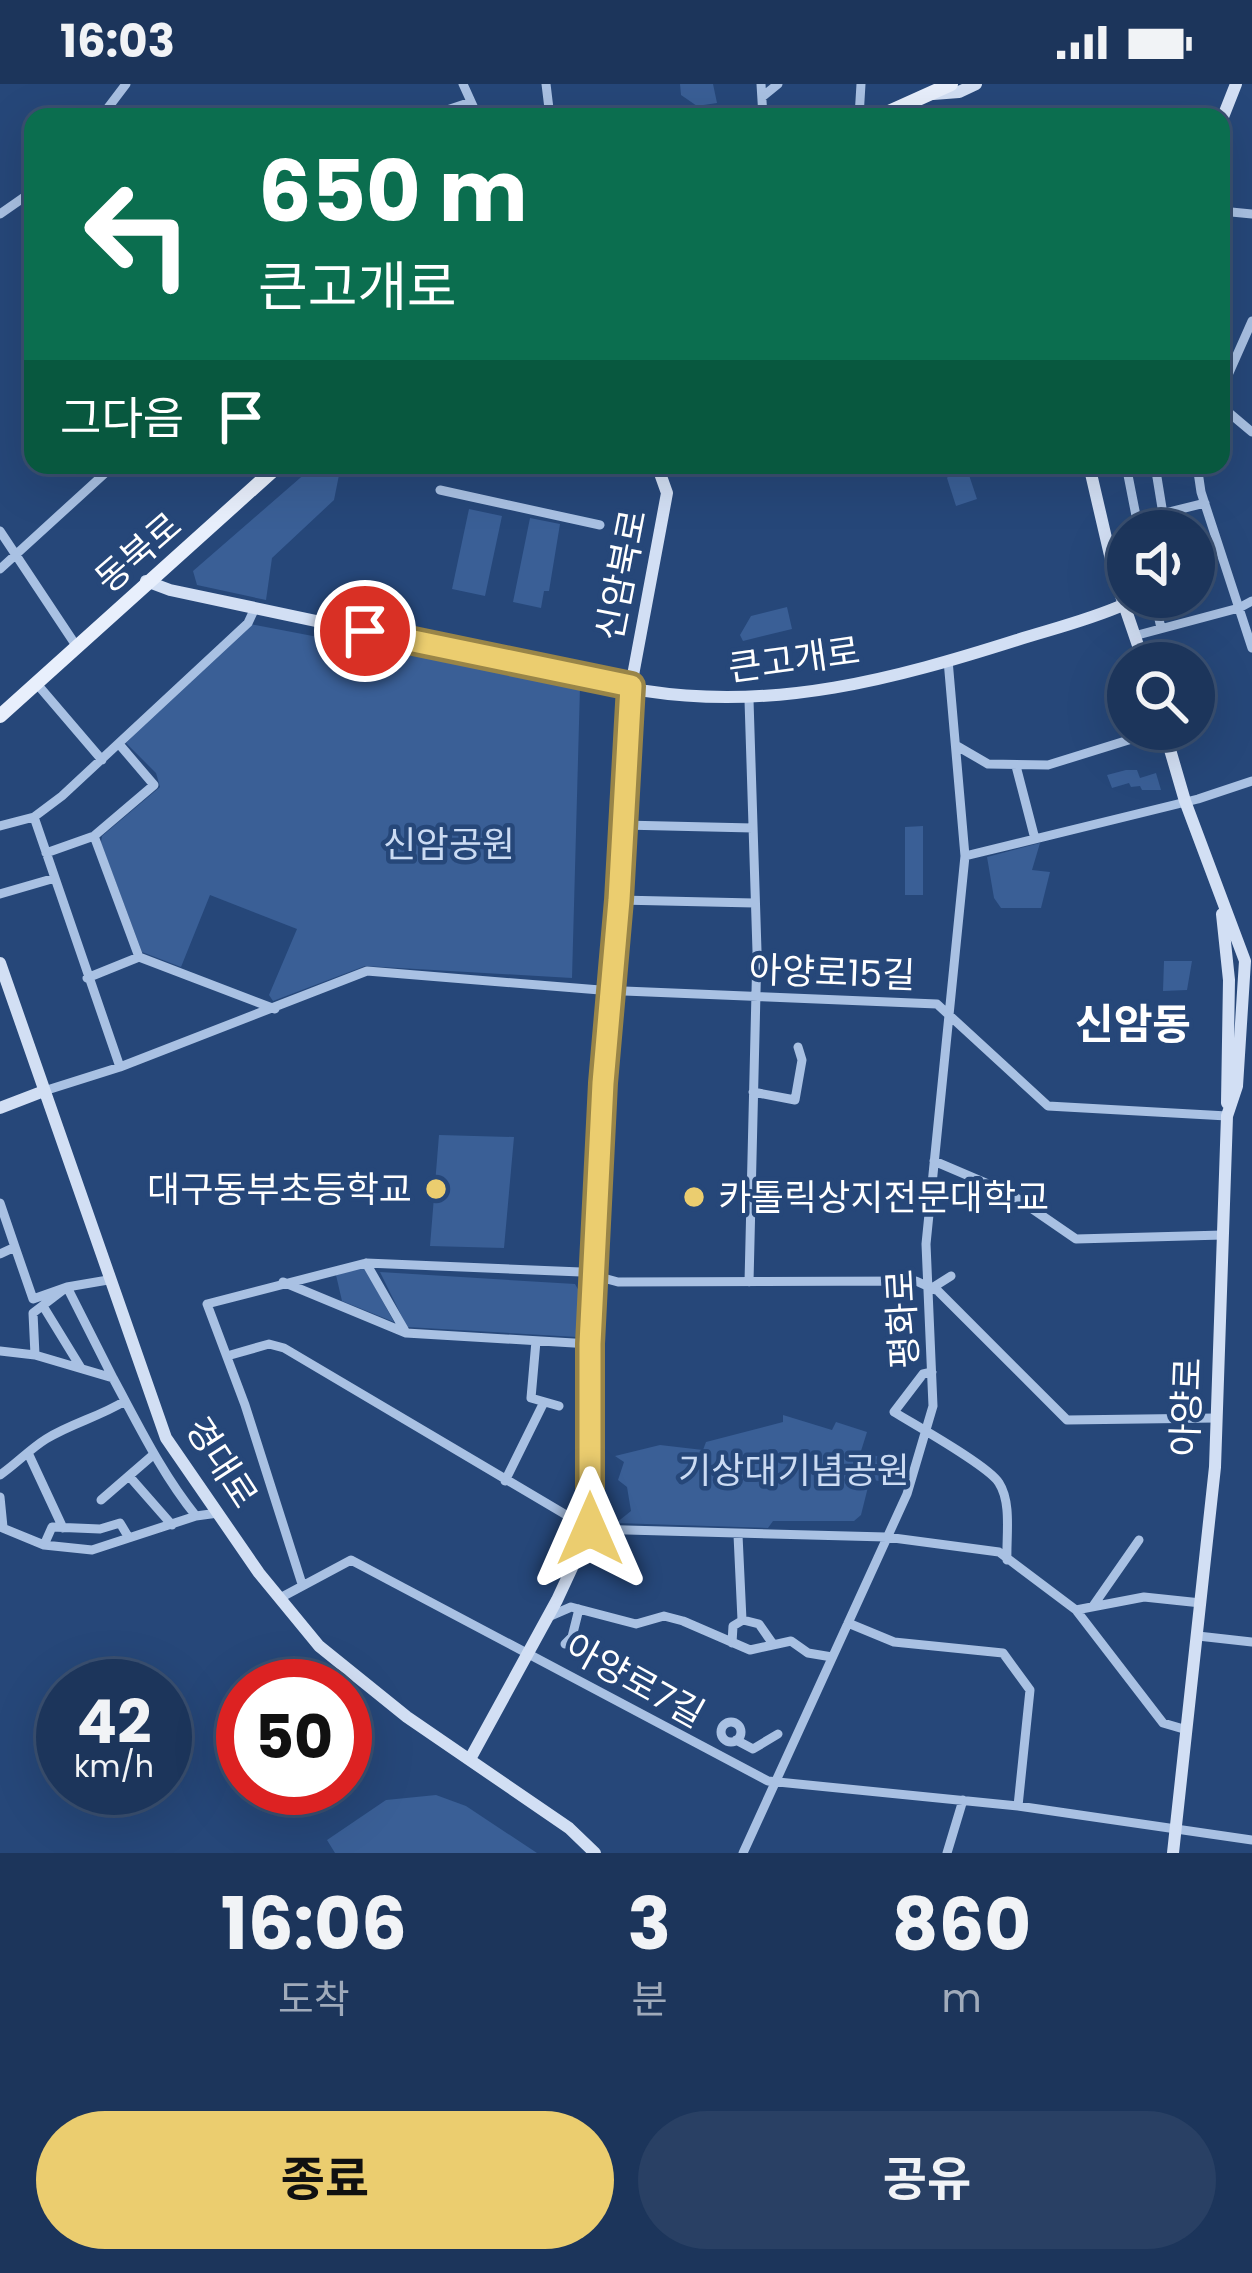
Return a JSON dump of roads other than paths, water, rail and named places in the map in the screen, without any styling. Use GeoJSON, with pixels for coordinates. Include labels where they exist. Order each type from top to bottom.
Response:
{"type":"FeatureCollection","features":[{"type":"Feature","properties":{"kind":"main road"},"geometry":{"type":"LineString","coordinates":[[897,108],[952,84]]}},
{"type":"Feature","properties":{"kind":"main road"},"geometry":{"type":"LineString","coordinates":[[936,89],[959,92],[976,84]]}},
{"type":"Feature","properties":{"kind":"main road","name":"동북로"},"geometry":{"type":"LineString","coordinates":[[0,716],[263,474]]}},
{"type":"Feature","properties":{"kind":"main road","name":"신암북로"},"geometry":{"type":"LineString","coordinates":[[470,1759],[590,1529],[590,1344],[631,686],[667,493],[660,474]]}},
{"type":"Feature","properties":{"kind":"main road"},"geometry":{"type":"LineString","coordinates":[[1090,474],[1107,548]]}},
{"type":"Feature","properties":{"kind":"main road","name":"큰고개로"},"geometry":{"type":"LineString","coordinates":[[146,581],[684,697],[749,700],[824,689],[948,660],[1107,610]]}},
{"type":"Feature","properties":{"kind":"main road"},"geometry":{"type":"LineString","coordinates":[[1128,618],[1136,642]]}},
{"type":"Feature","properties":{"kind":"main road"},"geometry":{"type":"LineString","coordinates":[[1170,750],[1220,896],[1249,950],[1237,1086]]}},
{"type":"Feature","properties":{"kind":"main road"},"geometry":{"type":"LineString","coordinates":[[1220,896],[1229,1028],[1227,1116]]}},
{"type":"Feature","properties":{"kind":"main road"},"geometry":{"type":"LineString","coordinates":[[1231,923],[1239,981],[1248,1002]]}},
{"type":"Feature","properties":{"kind":"main road","name":"경대로"},"geometry":{"type":"LineString","coordinates":[[0,964],[166,1438],[280,1598],[347,1672],[569,1828],[595,1853]]}},
{"type":"Feature","properties":{"kind":"main road"},"geometry":{"type":"LineString","coordinates":[[1229,1028],[1248,1002]]}},
{"type":"Feature","properties":{"kind":"main road"},"geometry":{"type":"LineString","coordinates":[[1237,1086],[1252,1069]]}},
{"type":"Feature","properties":{"kind":"main road","name":"아양로"},"geometry":{"type":"LineString","coordinates":[[1173,1853],[1202,1603],[1216,1418],[1227,1116],[1237,1086]]}},
{"type":"Feature","properties":{"kind":"main road"},"geometry":{"type":"LineString","coordinates":[[0,1108],[44,1091]]}},
{"type":"Feature","properties":{"kind":"street"},"geometry":{"type":"LineString","coordinates":[[108,108],[126,84]]}},
{"type":"Feature","properties":{"kind":"street"},"geometry":{"type":"LineString","coordinates":[[463,84],[474,108]]}},
{"type":"Feature","properties":{"kind":"street"},"geometry":{"type":"LineString","coordinates":[[761,84],[763,108]]}},
{"type":"Feature","properties":{"kind":"street"},"geometry":{"type":"LineString","coordinates":[[762,97],[778,84]]}},
{"type":"Feature","properties":{"kind":"street"},"geometry":{"type":"LineString","coordinates":[[453,108],[471,102]]}},
{"type":"Feature","properties":{"kind":"street"},"geometry":{"type":"LineString","coordinates":[[1230,361],[1252,321]]}},
{"type":"Feature","properties":{"kind":"street"},"geometry":{"type":"LineString","coordinates":[[0,569],[104,474]]}},
{"type":"Feature","properties":{"kind":"street"},"geometry":{"type":"LineString","coordinates":[[1128,474],[1135,510]]}},
{"type":"Feature","properties":{"kind":"street"},"geometry":{"type":"LineString","coordinates":[[1156,474],[1162,510]]}},
{"type":"Feature","properties":{"kind":"street"},"geometry":{"type":"LineString","coordinates":[[1199,474],[1252,647]]}},
{"type":"Feature","properties":{"kind":"street"},"geometry":{"type":"LineString","coordinates":[[440,490],[600,525]]}},
{"type":"Feature","properties":{"kind":"street"},"geometry":{"type":"LineString","coordinates":[[1172,510],[1203,497]]}},
{"type":"Feature","properties":{"kind":"street"},"geometry":{"type":"LineString","coordinates":[[0,531],[77,647]]}},
{"type":"Feature","properties":{"kind":"street"},"geometry":{"type":"LineString","coordinates":[[1134,636],[1252,601]]}},
{"type":"Feature","properties":{"kind":"street"},"geometry":{"type":"LineString","coordinates":[[0,826],[34,817],[102,760],[248,623],[255,608]]}},
{"type":"Feature","properties":{"kind":"street"},"geometry":{"type":"LineString","coordinates":[[1159,618],[1161,628]]}},
{"type":"Feature","properties":{"kind":"street","name":"평화로"},"geometry":{"type":"LineString","coordinates":[[743,1853],[907,1495],[933,1406],[926,1244],[965,856],[948,660]]}},
{"type":"Feature","properties":{"kind":"street"},"geometry":{"type":"LineString","coordinates":[[37,684],[102,760]]}},
{"type":"Feature","properties":{"kind":"street"},"geometry":{"type":"LineString","coordinates":[[749,700],[757,997],[749,1282]]}},
{"type":"Feature","properties":{"kind":"street"},"geometry":{"type":"LineString","coordinates":[[46,853],[94,836],[154,785],[119,744]]}},
{"type":"Feature","properties":{"kind":"street"},"geometry":{"type":"LineString","coordinates":[[957,746],[980,762],[1016,766],[1048,765],[1107,747]]}},
{"type":"Feature","properties":{"kind":"street"},"geometry":{"type":"LineString","coordinates":[[1016,766],[1035,839]]}},
{"type":"Feature","properties":{"kind":"street"},"geometry":{"type":"LineString","coordinates":[[965,856],[1252,782]]}},
{"type":"Feature","properties":{"kind":"street"},"geometry":{"type":"LineString","coordinates":[[34,817],[120,1067]]}},
{"type":"Feature","properties":{"kind":"street"},"geometry":{"type":"LineString","coordinates":[[623,825],[753,827]]}},
{"type":"Feature","properties":{"kind":"street"},"geometry":{"type":"LineString","coordinates":[[94,836],[139,957]]}},
{"type":"Feature","properties":{"kind":"street"},"geometry":{"type":"LineString","coordinates":[[0,894],[55,878]]}},
{"type":"Feature","properties":{"kind":"street"},"geometry":{"type":"LineString","coordinates":[[619,900],[754,903]]}},
{"type":"Feature","properties":{"kind":"street"},"geometry":{"type":"LineString","coordinates":[[87,978],[139,957],[275,1009]]}},
{"type":"Feature","properties":{"kind":"street","name":"아양로15길"},"geometry":{"type":"LineString","coordinates":[[44,1091],[120,1067],[367,971],[611,989],[937,1004],[1048,1106],[1227,1116]]}},
{"type":"Feature","properties":{"kind":"street"},"geometry":{"type":"LineString","coordinates":[[753,1092],[795,1100],[802,1060],[798,1047]]}},
{"type":"Feature","properties":{"kind":"street"},"geometry":{"type":"LineString","coordinates":[[934,1161],[1010,1193],[1076,1239],[1223,1235]]}},
{"type":"Feature","properties":{"kind":"street"},"geometry":{"type":"LineString","coordinates":[[0,1203],[33,1299],[108,1280]]}},
{"type":"Feature","properties":{"kind":"street"},"geometry":{"type":"LineString","coordinates":[[0,1254],[15,1247]]}},
{"type":"Feature","properties":{"kind":"street"},"geometry":{"type":"LineString","coordinates":[[366,1263],[406,1333]]}},
{"type":"Feature","properties":{"kind":"street"},"geometry":{"type":"LineString","coordinates":[[280,1598],[302,1584],[208,1304],[366,1263],[565,1271],[618,1282],[885,1280],[929,1286],[951,1276]]}},
{"type":"Feature","properties":{"kind":"street"},"geometry":{"type":"LineString","coordinates":[[283,1282],[406,1333],[590,1344]]}},
{"type":"Feature","properties":{"kind":"street"},"geometry":{"type":"LineString","coordinates":[[929,1286],[1067,1420],[1216,1418]]}},
{"type":"Feature","properties":{"kind":"street"},"geometry":{"type":"LineString","coordinates":[[35,1355],[32,1313],[67,1287]]}},
{"type":"Feature","properties":{"kind":"street"},"geometry":{"type":"LineString","coordinates":[[67,1287],[153,1455],[196,1516]]}},
{"type":"Feature","properties":{"kind":"street"},"geometry":{"type":"LineString","coordinates":[[44,1306],[81,1368]]}},
{"type":"Feature","properties":{"kind":"street"},"geometry":{"type":"LineString","coordinates":[[536,1340],[531,1398],[559,1406]]}},
{"type":"Feature","properties":{"kind":"street"},"geometry":{"type":"LineString","coordinates":[[227,1356],[268,1344],[284,1348],[590,1529],[886,1537],[999,1552],[1076,1610],[1163,1723],[1187,1730]]}},
{"type":"Feature","properties":{"kind":"street"},"geometry":{"type":"LineString","coordinates":[[0,1351],[35,1355],[113,1378]]}},
{"type":"Feature","properties":{"kind":"street"},"geometry":{"type":"LineString","coordinates":[[932,1372],[923,1374],[894,1412],[999,1483],[1004,1497],[1006,1560]]}},
{"type":"Feature","properties":{"kind":"street"},"geometry":{"type":"LineString","coordinates":[[0,1475],[40,1442],[95,1419],[125,1400]]}},
{"type":"Feature","properties":{"kind":"street"},"geometry":{"type":"LineString","coordinates":[[505,1480],[544,1402]]}},
{"type":"Feature","properties":{"kind":"street"},"geometry":{"type":"LineString","coordinates":[[29,1455],[63,1528]]}},
{"type":"Feature","properties":{"kind":"street"},"geometry":{"type":"LineString","coordinates":[[101,1500],[153,1455]]}},
{"type":"Feature","properties":{"kind":"street"},"geometry":{"type":"LineString","coordinates":[[129,1476],[172,1525]]}},
{"type":"Feature","properties":{"kind":"street"},"geometry":{"type":"LineString","coordinates":[[0,1497],[1,1527],[44,1545],[92,1550],[219,1513]]}},
{"type":"Feature","properties":{"kind":"street"},"geometry":{"type":"LineString","coordinates":[[44,1545],[52,1527],[100,1529],[119,1523],[129,1538]]}},
{"type":"Feature","properties":{"kind":"street"},"geometry":{"type":"LineString","coordinates":[[739,1535],[742,1620]]}},
{"type":"Feature","properties":{"kind":"street"},"geometry":{"type":"LineString","coordinates":[[1093,1606],[1138,1540]]}},
{"type":"Feature","properties":{"kind":"street","name":"아양로7길"},"geometry":{"type":"LineString","coordinates":[[302,1584],[350,1560],[762,1779],[1018,1806],[1161,1825],[1176,1832]]}},
{"type":"Feature","properties":{"kind":"street"},"geometry":{"type":"LineString","coordinates":[[1076,1610],[1144,1597],[1202,1603]]}},
{"type":"Feature","properties":{"kind":"street"},"geometry":{"type":"LineString","coordinates":[[548,1617],[563,1608],[636,1624],[664,1616],[750,1650],[791,1641],[808,1653],[832,1657]]}},
{"type":"Feature","properties":{"kind":"street"},"geometry":{"type":"LineString","coordinates":[[565,1644],[572,1637],[579,1609]]}},
{"type":"Feature","properties":{"kind":"street"},"geometry":{"type":"LineString","coordinates":[[732,1643],[734,1626],[742,1620]]}},
{"type":"Feature","properties":{"kind":"street"},"geometry":{"type":"LineString","coordinates":[[742,1620],[759,1624],[773,1644]]}},
{"type":"Feature","properties":{"kind":"street"},"geometry":{"type":"LineString","coordinates":[[848,1623],[894,1642],[1003,1653],[1030,1690],[1018,1806]]}},
{"type":"Feature","properties":{"kind":"street"},"geometry":{"type":"LineString","coordinates":[[1198,1636],[1252,1642]]}},
{"type":"Feature","properties":{"kind":"street"},"geometry":{"type":"LineString","coordinates":[[712,1754],[730,1740],[753,1749],[778,1734]]}},
{"type":"Feature","properties":{"kind":"street"},"geometry":{"type":"LineString","coordinates":[[947,1853],[963,1800]]}},
{"type":"Feature","properties":{"kind":"street"},"geometry":{"type":"LineString","coordinates":[[1176,1832],[1252,1840]]}},
{"type":"Feature","properties":{"kind":"place","name":"대구동부초등학교"},"geometry":{"type":"Point","coordinates":[436,1189]}},
{"type":"Feature","properties":{"kind":"place","name":"카톨릭상지전문대학교"},"geometry":{"type":"Point","coordinates":[694,1197]}},
{"type":"Feature","properties":{"kind":"district","name":"신암동"},"geometry":{"type":"Point","coordinates":[1133,1024]}},
{"type":"Feature","properties":{"kind":"park label","name":"신암공원"},"geometry":{"type":"Point","coordinates":[449,844]}},
{"type":"Feature","properties":{"kind":"park label","name":"기상대기념공원"},"geometry":{"type":"Point","coordinates":[794,1470]}}]}
